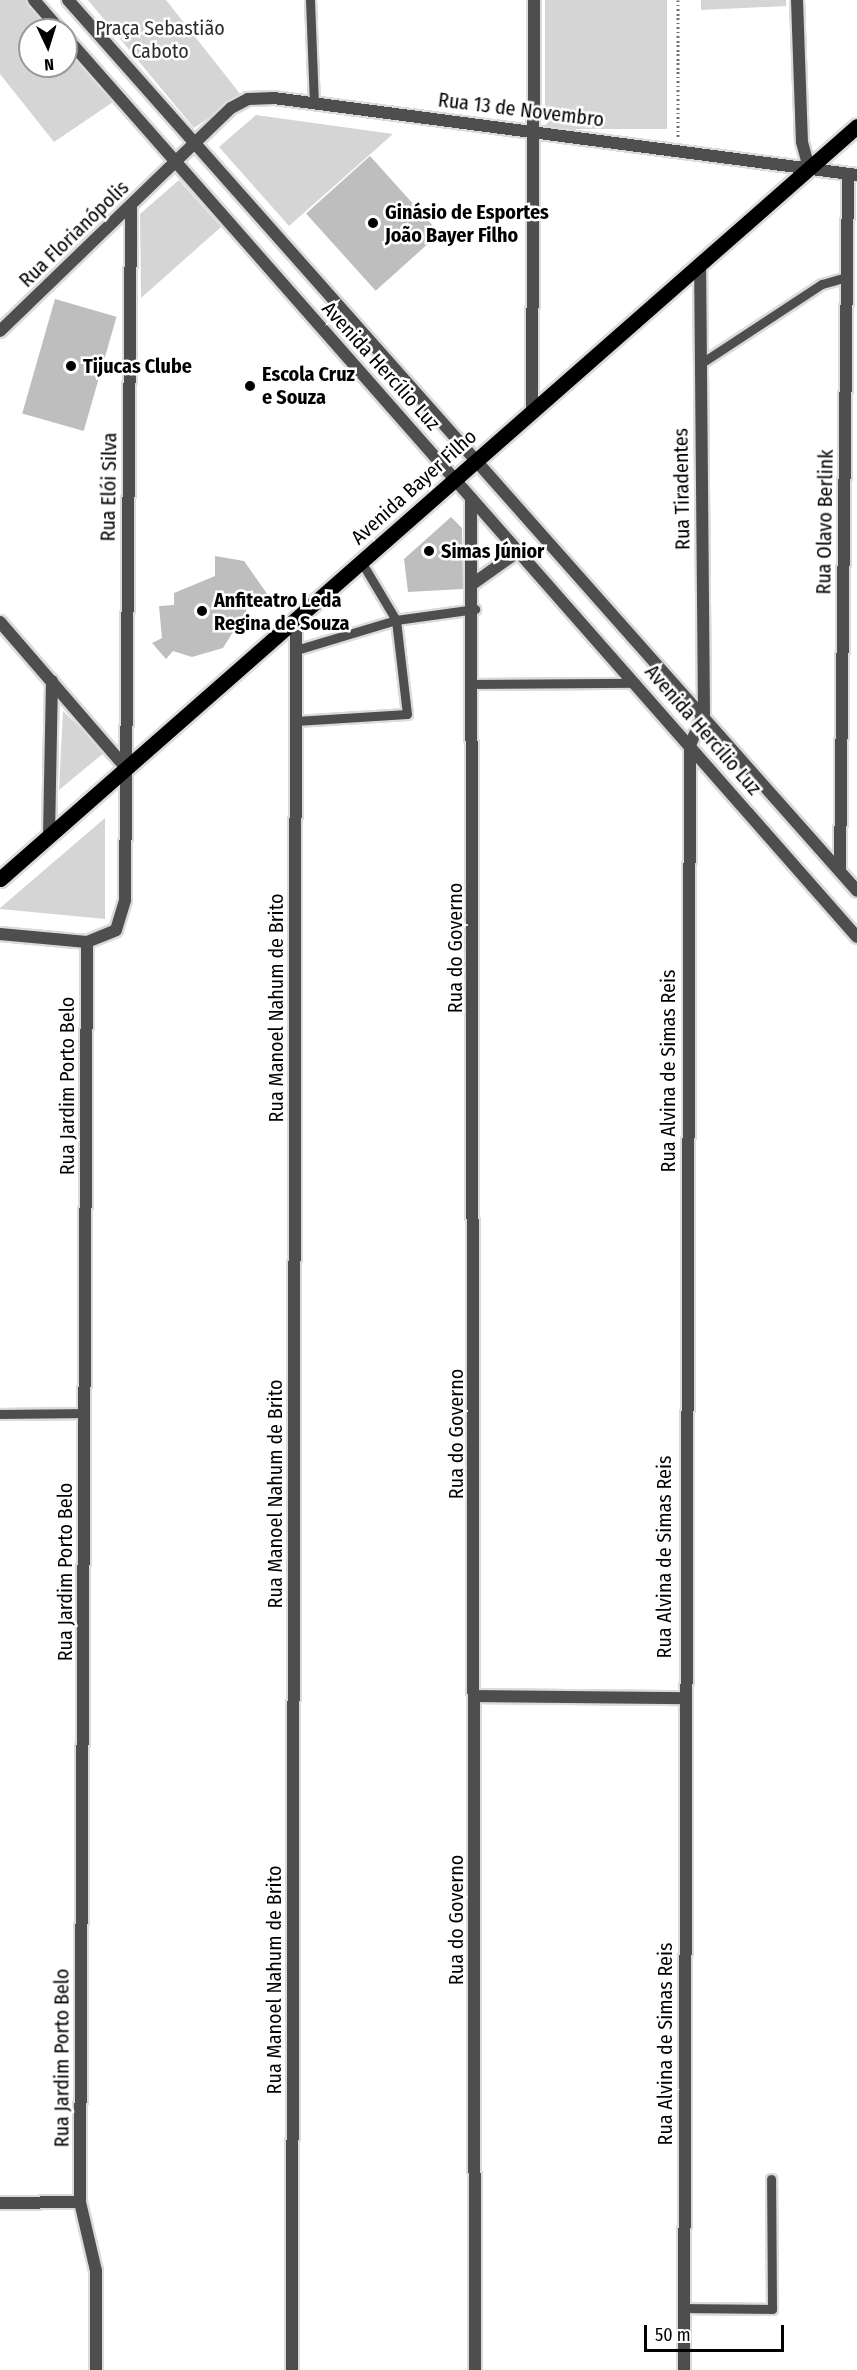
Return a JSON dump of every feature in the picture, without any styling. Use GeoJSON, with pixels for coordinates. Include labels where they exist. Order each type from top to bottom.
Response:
{"type":"FeatureCollection","features":[{"type":"Feature","properties":{"kind":"main road","name":"Avenida Bayer Filho"},"geometry":{"type":"LineString","coordinates":[[0,879],[362,563],[532,408],[857,126]]}},
{"type":"Feature","properties":{"kind":"street"},"geometry":{"type":"LineString","coordinates":[[34,0],[50,18]]}},
{"type":"Feature","properties":{"kind":"street","name":"Avenida Hercílio Luz"},"geometry":{"type":"LineString","coordinates":[[68,0],[473,462],[704,714],[857,891]]}},
{"type":"Feature","properties":{"kind":"street"},"geometry":{"type":"LineString","coordinates":[[532,408],[534,0]]}},
{"type":"Feature","properties":{"kind":"street"},"geometry":{"type":"LineString","coordinates":[[797,0],[802,142],[809,168]]}},
{"type":"Feature","properties":{"kind":"street","name":"Avenida Hercílio Luz"},"geometry":{"type":"LineString","coordinates":[[78,51],[174,164],[519,550],[857,937]]}},
{"type":"Feature","properties":{"kind":"street","name":"Rua 13 de Novembro"},"geometry":{"type":"LineString","coordinates":[[195,143],[248,99],[314,103],[853,174]]}},
{"type":"Feature","properties":{"kind":"street","name":"Rua Florianópolis"},"geometry":{"type":"LineString","coordinates":[[0,331],[195,143]]}},
{"type":"Feature","properties":{"kind":"street","name":"Rua Olavo Berlink"},"geometry":{"type":"LineString","coordinates":[[840,872],[847,277],[853,174]]}},
{"type":"Feature","properties":{"kind":"street","name":"Rua Elói Silva"},"geometry":{"type":"LineString","coordinates":[[87,942],[116,930],[125,900],[131,206]]}},
{"type":"Feature","properties":{"kind":"street","name":"Rua Tiradentes"},"geometry":{"type":"LineString","coordinates":[[700,263],[704,714]]}},
{"type":"Feature","properties":{"kind":"street","name":"Rua do Governo"},"geometry":{"type":"LineString","coordinates":[[471,498],[475,609],[475,2370]]}},
{"type":"Feature","properties":{"kind":"street"},"geometry":{"type":"LineString","coordinates":[[474,583],[519,550]]}},
{"type":"Feature","properties":{"kind":"street","name":"Rua Manoel Nahum de Brito"},"geometry":{"type":"LineString","coordinates":[[292,2370],[296,619]]}},
{"type":"Feature","properties":{"kind":"street"},"geometry":{"type":"LineString","coordinates":[[0,622],[126,768]]}},
{"type":"Feature","properties":{"kind":"street"},"geometry":{"type":"LineString","coordinates":[[49,836],[52,681]]}},
{"type":"Feature","properties":{"kind":"street"},"geometry":{"type":"LineString","coordinates":[[690,745],[704,714]]}},
{"type":"Feature","properties":{"kind":"street","name":"Rua Alvina de Simas Reis"},"geometry":{"type":"LineString","coordinates":[[684,2370],[686,2308],[683,1698],[690,745]]}},
{"type":"Feature","properties":{"kind":"street"},"geometry":{"type":"LineString","coordinates":[[0,933],[87,942]]}},
{"type":"Feature","properties":{"kind":"street","name":"Rua Jardim Porto Belo"},"geometry":{"type":"LineString","coordinates":[[87,942],[80,2202],[96,2271],[96,2370]]}},
{"type":"Feature","properties":{"kind":"street"},"geometry":{"type":"LineString","coordinates":[[476,1696],[683,1698]]}},
{"type":"Feature","properties":{"kind":"street"},"geometry":{"type":"LineString","coordinates":[[0,2203],[80,2202]]}},
{"type":"Feature","properties":{"kind":"lane"},"geometry":{"type":"LineString","coordinates":[[310,0],[314,103]]}},
{"type":"Feature","properties":{"kind":"lane"},"geometry":{"type":"LineString","coordinates":[[700,364],[822,284],[847,277]]}},
{"type":"Feature","properties":{"kind":"lane"},"geometry":{"type":"LineString","coordinates":[[296,721],[406,714],[396,620],[362,563]]}},
{"type":"Feature","properties":{"kind":"lane"},"geometry":{"type":"LineString","coordinates":[[296,650],[396,620],[475,609]]}},
{"type":"Feature","properties":{"kind":"lane"},"geometry":{"type":"LineString","coordinates":[[475,684],[635,683]]}},
{"type":"Feature","properties":{"kind":"lane"},"geometry":{"type":"LineString","coordinates":[[0,1414],[86,1413]]}},
{"type":"Feature","properties":{"kind":"lane"},"geometry":{"type":"LineString","coordinates":[[686,2308],[772,2309],[771,2179]]}},
{"type":"Feature","properties":{"kind":"path"},"geometry":{"type":"LineString","coordinates":[[678,0],[678,151]]}},
{"type":"Feature","properties":{"kind":"green space"},"geometry":{"type":"Polygon","coordinates":[[[0,0],[28,0],[43,18],[18,18],[18,78],[78,78],[78,60],[113,102],[54,142],[0,74],[0,0]]]}},
{"type":"Feature","properties":{"kind":"green space","name":"Praça Sebastião Caboto"},"geometry":{"type":"Polygon","coordinates":[[[88,0],[166,0],[241,95],[194,128],[88,0]]]}},
{"type":"Feature","properties":{"kind":"green space"},"geometry":{"type":"Polygon","coordinates":[[[545,0],[667,0],[667,129],[545,129],[545,0]]]}},
{"type":"Feature","properties":{"kind":"green space"},"geometry":{"type":"Polygon","coordinates":[[[701,0],[786,0],[786,6],[701,10],[701,0]]]}},
{"type":"Feature","properties":{"kind":"green space"},"geometry":{"type":"Polygon","coordinates":[[[256,115],[393,134],[289,226],[219,147],[256,115]]]}},
{"type":"Feature","properties":{"kind":"green space"},"geometry":{"type":"Polygon","coordinates":[[[179,180],[221,227],[141,298],[140,214],[179,180]]]}},
{"type":"Feature","properties":{"kind":"green space"},"geometry":{"type":"Polygon","coordinates":[[[63,711],[105,752],[59,790],[63,711]]]}},
{"type":"Feature","properties":{"kind":"green space"},"geometry":{"type":"Polygon","coordinates":[[[105,818],[105,919],[0,909],[0,908],[105,818]]]}},
{"type":"Feature","properties":{"kind":"building","name":"Ginásio de Esportes João Bayer Filho"},"geometry":{"type":"Polygon","coordinates":[[[370,156],[440,233],[376,291],[306,214],[370,156]]]}},
{"type":"Feature","properties":{"kind":"building","name":"Tijucas Clube"},"geometry":{"type":"Polygon","coordinates":[[[55,299],[117,317],[84,431],[22,413],[55,299]]]}},
{"type":"Feature","properties":{"kind":"building"},"geometry":{"type":"Polygon","coordinates":[[[451,517],[462,528],[463,589],[408,592],[404,559],[451,517]]]}},
{"type":"Feature","properties":{"kind":"building","name":"Anfiteatro Leda Regina de Souza"},"geometry":{"type":"Polygon","coordinates":[[[215,556],[244,561],[268,595],[256,595],[223,648],[192,657],[173,651],[166,659],[152,643],[162,638],[159,606],[174,605],[174,593],[215,576],[215,556]]]}},
{"type":"Feature","properties":{"kind":"place","name":"Ginásio de Esportes João Bayer Filho"},"geometry":{"type":"Point","coordinates":[373,223]}},
{"type":"Feature","properties":{"kind":"place","name":"Tijucas Clube"},"geometry":{"type":"Point","coordinates":[71,366]}},
{"type":"Feature","properties":{"kind":"place","name":"Escola Cruz e Souza"},"geometry":{"type":"Point","coordinates":[250,386]}},
{"type":"Feature","properties":{"kind":"place","name":"Simas Júnior"},"geometry":{"type":"Point","coordinates":[429,551]}},
{"type":"Feature","properties":{"kind":"place","name":"Anfiteatro Leda Regina de Souza"},"geometry":{"type":"Point","coordinates":[202,611]}}]}
